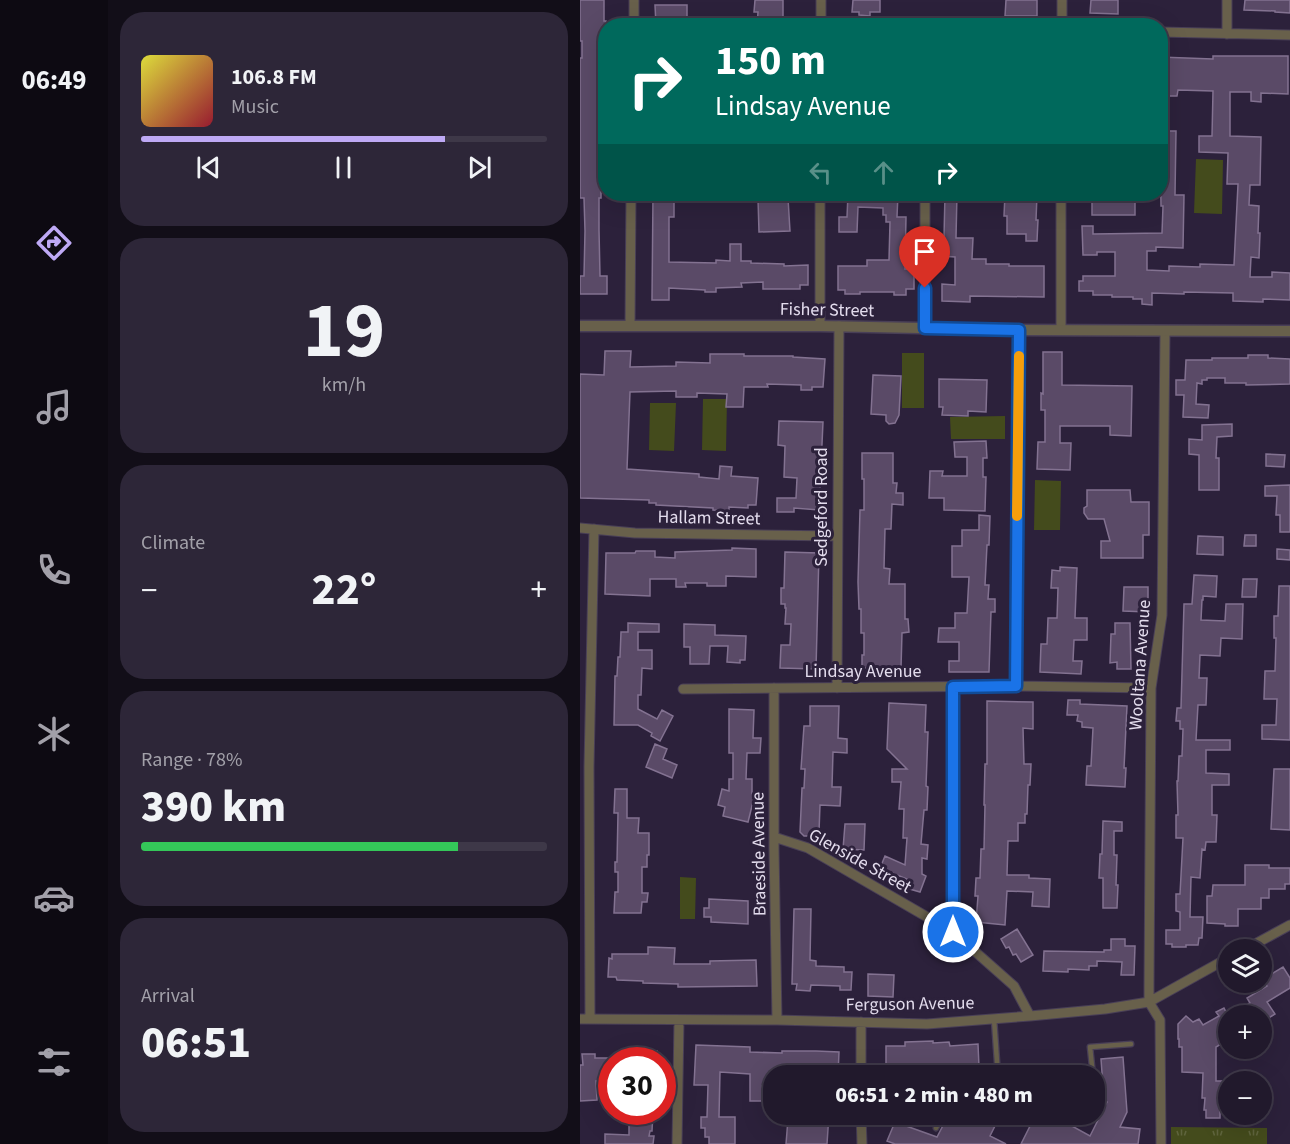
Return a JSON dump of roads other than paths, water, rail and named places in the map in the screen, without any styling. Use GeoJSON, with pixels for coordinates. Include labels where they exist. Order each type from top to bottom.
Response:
{"type":"FeatureCollection","features":[{"type":"Feature","properties":{"kind":"street"},"geometry":{"type":"LineString","coordinates":[[634,0],[634,18]]}},
{"type":"Feature","properties":{"kind":"street"},"geometry":{"type":"LineString","coordinates":[[821,0],[821,18]]}},
{"type":"Feature","properties":{"kind":"street"},"geometry":{"type":"LineString","coordinates":[[1062,0],[1062,18]]}},
{"type":"Feature","properties":{"kind":"street"},"geometry":{"type":"LineString","coordinates":[[1227,34],[1228,0]]}},
{"type":"Feature","properties":{"kind":"street"},"geometry":{"type":"LineString","coordinates":[[1168,32],[1290,35]]}},
{"type":"Feature","properties":{"kind":"street"},"geometry":{"type":"LineString","coordinates":[[630,326],[631,201]]}},
{"type":"Feature","properties":{"kind":"street"},"geometry":{"type":"LineString","coordinates":[[820,201],[820,326]]}},
{"type":"Feature","properties":{"kind":"street"},"geometry":{"type":"LineString","coordinates":[[925,201],[925,328]]}},
{"type":"Feature","properties":{"kind":"street"},"geometry":{"type":"LineString","coordinates":[[1061,201],[1061,330]]}},
{"type":"Feature","properties":{"kind":"street","name":"Fisher Street"},"geometry":{"type":"LineString","coordinates":[[580,326],[839,326],[1019,330],[1290,331]]}},
{"type":"Feature","properties":{"kind":"street","name":"Sedgeford Road"},"geometry":{"type":"LineString","coordinates":[[837,688],[839,326]]}},
{"type":"Feature","properties":{"kind":"street"},"geometry":{"type":"LineString","coordinates":[[1016,686],[1019,330]]}},
{"type":"Feature","properties":{"kind":"street","name":"Wooltana Avenue"},"geometry":{"type":"LineString","coordinates":[[1149,1002],[1151,688],[1162,615],[1165,331]]}},
{"type":"Feature","properties":{"kind":"street","name":"Hallam Street"},"geometry":{"type":"LineString","coordinates":[[580,528],[635,533],[837,536]]}},
{"type":"Feature","properties":{"kind":"street"},"geometry":{"type":"LineString","coordinates":[[585,1019],[584,766],[594,529]]}},
{"type":"Feature","properties":{"kind":"street","name":"Lindsay Avenue"},"geometry":{"type":"LineString","coordinates":[[683,689],[1016,686],[1151,688]]}},
{"type":"Feature","properties":{"kind":"street"},"geometry":{"type":"LineString","coordinates":[[953,687],[953,932]]}},
{"type":"Feature","properties":{"kind":"street","name":"Braeside Avenue"},"geometry":{"type":"LineString","coordinates":[[774,688],[777,1020]]}},
{"type":"Feature","properties":{"kind":"street","name":"Glenside Street"},"geometry":{"type":"LineString","coordinates":[[774,837],[808,848],[953,932],[1014,986],[1030,1016]]}},
{"type":"Feature","properties":{"kind":"street"},"geometry":{"type":"LineString","coordinates":[[1264,939],[1290,925]]}},
{"type":"Feature","properties":{"kind":"street","name":"Ferguson Avenue"},"geometry":{"type":"LineString","coordinates":[[585,1019],[927,1023],[1030,1016],[1105,1009],[1149,1002],[1218,964]]}},
{"type":"Feature","properties":{"kind":"street"},"geometry":{"type":"LineString","coordinates":[[1149,1002],[1160,1020],[1161,1144]]}},
{"type":"Feature","properties":{"kind":"street"},"geometry":{"type":"LineString","coordinates":[[677,1144],[679,1020]]}},
{"type":"Feature","properties":{"kind":"street"},"geometry":{"type":"LineString","coordinates":[[861,1022],[861,1065]]}},
{"type":"Feature","properties":{"kind":"street"},"geometry":{"type":"LineString","coordinates":[[862,1125],[862,1144]]}},
{"type":"Feature","properties":{"kind":"lane"},"geometry":{"type":"LineString","coordinates":[[994,1019],[997,1065]]}},
{"type":"Feature","properties":{"kind":"lane"},"geometry":{"type":"LineString","coordinates":[[1092,1065],[1090,1047],[1131,1044]]}}]}
